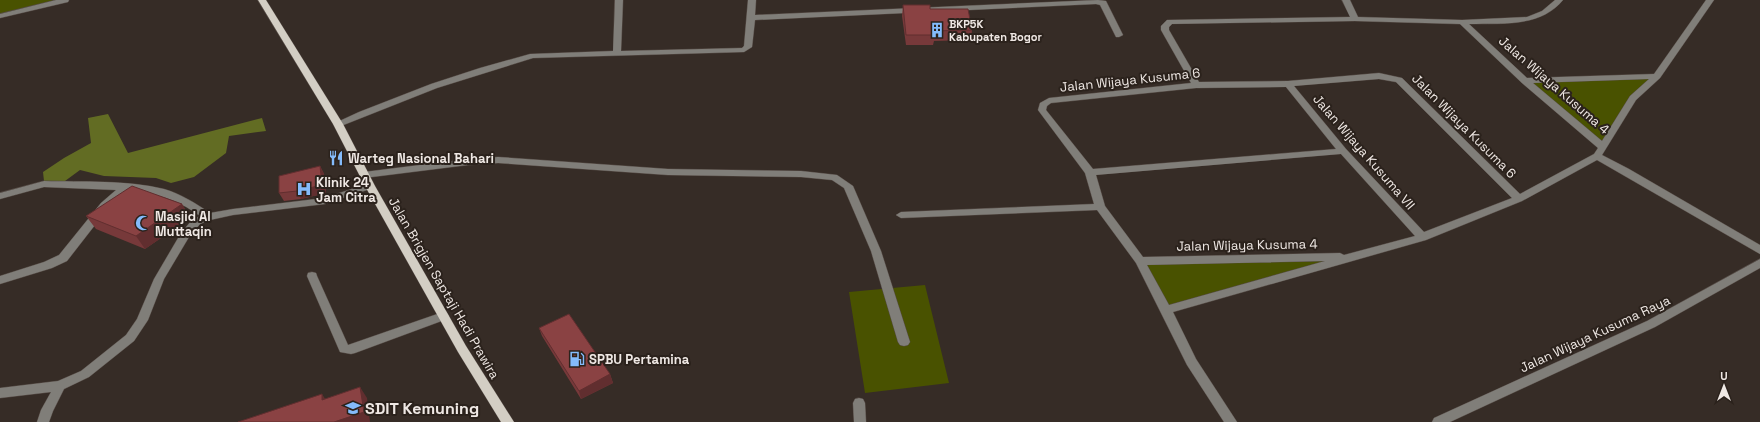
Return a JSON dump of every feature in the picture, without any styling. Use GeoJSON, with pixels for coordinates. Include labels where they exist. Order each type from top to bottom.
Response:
{"type":"FeatureCollection","features":[{"type":"Feature","properties":{"kind":"main road","name":"Jalan Brigjen Saptaji Hadi Prawira"},"geometry":{"type":"LineString","coordinates":[[262,0],[338,124],[370,186],[443,316],[508,422]]}},
{"type":"Feature","properties":{"kind":"street"},"geometry":{"type":"LineString","coordinates":[[0,16],[65,0]]}},
{"type":"Feature","properties":{"kind":"street"},"geometry":{"type":"LineString","coordinates":[[617,52],[619,0]]}},
{"type":"Feature","properties":{"kind":"street"},"geometry":{"type":"LineString","coordinates":[[338,124],[416,92],[519,59],[545,54],[744,50],[748,47],[752,0]]}},
{"type":"Feature","properties":{"kind":"street"},"geometry":{"type":"LineString","coordinates":[[1346,0],[1355,19]]}},
{"type":"Feature","properties":{"kind":"street"},"geometry":{"type":"LineString","coordinates":[[1196,85],[1165,30],[1165,26],[1170,22],[1355,19],[1462,22],[1535,18],[1544,14],[1559,0]]}},
{"type":"Feature","properties":{"kind":"street"},"geometry":{"type":"LineString","coordinates":[[1603,147],[1633,98],[1657,76],[1710,0]]}},
{"type":"Feature","properties":{"kind":"street"},"geometry":{"type":"LineString","coordinates":[[751,18],[1096,2],[1103,3],[1119,35]]}},
{"type":"Feature","properties":{"kind":"street","name":"Jalan Wijaya Kusuma 4"},"geometry":{"type":"LineString","coordinates":[[1166,310],[1356,257],[1422,236],[1519,199],[1597,156],[1603,147],[1525,81],[1462,22]]}},
{"type":"Feature","properties":{"kind":"street","name":"Jalan Wijaya Kusuma 6"},"geometry":{"type":"LineString","coordinates":[[1231,422],[1191,362],[1140,261],[1100,207],[1090,172],[1042,110],[1043,105],[1049,101],[1196,85],[1288,84],[1379,76],[1399,80],[1519,199]]}},
{"type":"Feature","properties":{"kind":"street"},"geometry":{"type":"LineString","coordinates":[[1525,81],[1657,76]]}},
{"type":"Feature","properties":{"kind":"street","name":"Jalan Wijaya Kusuma VII"},"geometry":{"type":"LineString","coordinates":[[1288,84],[1343,151],[1422,236]]}},
{"type":"Feature","properties":{"kind":"street"},"geometry":{"type":"LineString","coordinates":[[1090,172],[1343,151]]}},
{"type":"Feature","properties":{"kind":"street"},"geometry":{"type":"LineString","coordinates":[[1597,156],[1626,171],[1760,250]]}},
{"type":"Feature","properties":{"kind":"street"},"geometry":{"type":"LineString","coordinates":[[364,175],[468,162],[498,160],[668,172],[801,174],[834,177],[848,186],[876,251],[904,342]]}},
{"type":"Feature","properties":{"kind":"street"},"geometry":{"type":"LineString","coordinates":[[0,196],[44,184],[125,187],[162,192],[188,202],[208,217]]}},
{"type":"Feature","properties":{"kind":"street"},"geometry":{"type":"LineString","coordinates":[[0,393],[60,386],[85,374],[130,338],[142,320],[159,279],[184,235],[196,222],[208,217],[233,212],[325,201],[370,186]]}},
{"type":"Feature","properties":{"kind":"street"},"geometry":{"type":"LineString","coordinates":[[0,280],[48,265],[63,258],[105,205],[125,187]]}},
{"type":"Feature","properties":{"kind":"street"},"geometry":{"type":"LineString","coordinates":[[901,215],[1100,207]]}},
{"type":"Feature","properties":{"kind":"street","name":"Jalan Wijaya Kusuma 4"},"geometry":{"type":"LineString","coordinates":[[1140,261],[1356,257]]}},
{"type":"Feature","properties":{"kind":"street","name":"Jalan Wijaya Kusuma Raya"},"geometry":{"type":"LineString","coordinates":[[1438,422],[1651,324],[1760,263]]}},
{"type":"Feature","properties":{"kind":"street"},"geometry":{"type":"LineString","coordinates":[[312,276],[344,349],[351,350],[443,316]]}},
{"type":"Feature","properties":{"kind":"street"},"geometry":{"type":"LineString","coordinates":[[43,422],[47,410],[60,386]]}},
{"type":"Feature","properties":{"kind":"street"},"geometry":{"type":"LineString","coordinates":[[859,403],[860,422]]}},
{"type":"Feature","properties":{"kind":"green space"},"geometry":{"type":"Polygon","coordinates":[[[0,0],[56,0],[0,14],[0,0]]]}},
{"type":"Feature","properties":{"kind":"green space"},"geometry":{"type":"Polygon","coordinates":[[[1657,76],[1633,98],[1603,147],[1525,81],[1657,76]]]}},
{"type":"Feature","properties":{"kind":"green space"},"geometry":{"type":"Polygon","coordinates":[[[108,114],[128,153],[262,118],[266,131],[229,136],[226,153],[194,177],[171,183],[156,178],[104,176],[80,170],[65,181],[44,181],[43,172],[91,143],[88,118],[108,114]]]}},
{"type":"Feature","properties":{"kind":"green space"},"geometry":{"type":"Polygon","coordinates":[[[1356,257],[1166,310],[1140,261],[1356,257]]]}},
{"type":"Feature","properties":{"kind":"green space"},"geometry":{"type":"Polygon","coordinates":[[[925,285],[949,383],[865,393],[849,292],[925,285]]]}},
{"type":"Feature","properties":{"kind":"building"},"geometry":{"type":"Polygon","coordinates":[[[903,5],[930,5],[930,9],[968,9],[972,30],[933,31],[934,35],[906,35],[903,5]]]}},
{"type":"Feature","properties":{"kind":"building"},"geometry":{"type":"Polygon","coordinates":[[[320,166],[322,185],[297,191],[279,193],[279,176],[320,166]]]}},
{"type":"Feature","properties":{"kind":"building"},"geometry":{"type":"Polygon","coordinates":[[[132,186],[182,204],[136,236],[86,216],[132,186]]]}},
{"type":"Feature","properties":{"kind":"building","name":"SPBU Pertamina"},"geometry":{"type":"Polygon","coordinates":[[[569,314],[610,374],[579,391],[539,328],[569,314]]]}},
{"type":"Feature","properties":{"kind":"building"},"geometry":{"type":"Polygon","coordinates":[[[360,387],[364,412],[334,422],[238,422],[322,394],[322,400],[360,387]]]}},
{"type":"Feature","properties":{"kind":"place","name":"BKP5K Kabupaten Bogor"},"geometry":{"type":"Point","coordinates":[937,30]}},
{"type":"Feature","properties":{"kind":"place","name":"Warteg Nasional Bahari"},"geometry":{"type":"Point","coordinates":[336,158]}},
{"type":"Feature","properties":{"kind":"place","name":"Klinik 24 Jam Citra"},"geometry":{"type":"Point","coordinates":[304,189]}},
{"type":"Feature","properties":{"kind":"place","name":"Masjid Al Muttaqin"},"geometry":{"type":"Point","coordinates":[143,223]}},
{"type":"Feature","properties":{"kind":"place","name":"SPBU Pertamina"},"geometry":{"type":"Point","coordinates":[577,359]}},
{"type":"Feature","properties":{"kind":"place","name":"SDIT Kemuning"},"geometry":{"type":"Point","coordinates":[353,408]}}]}
